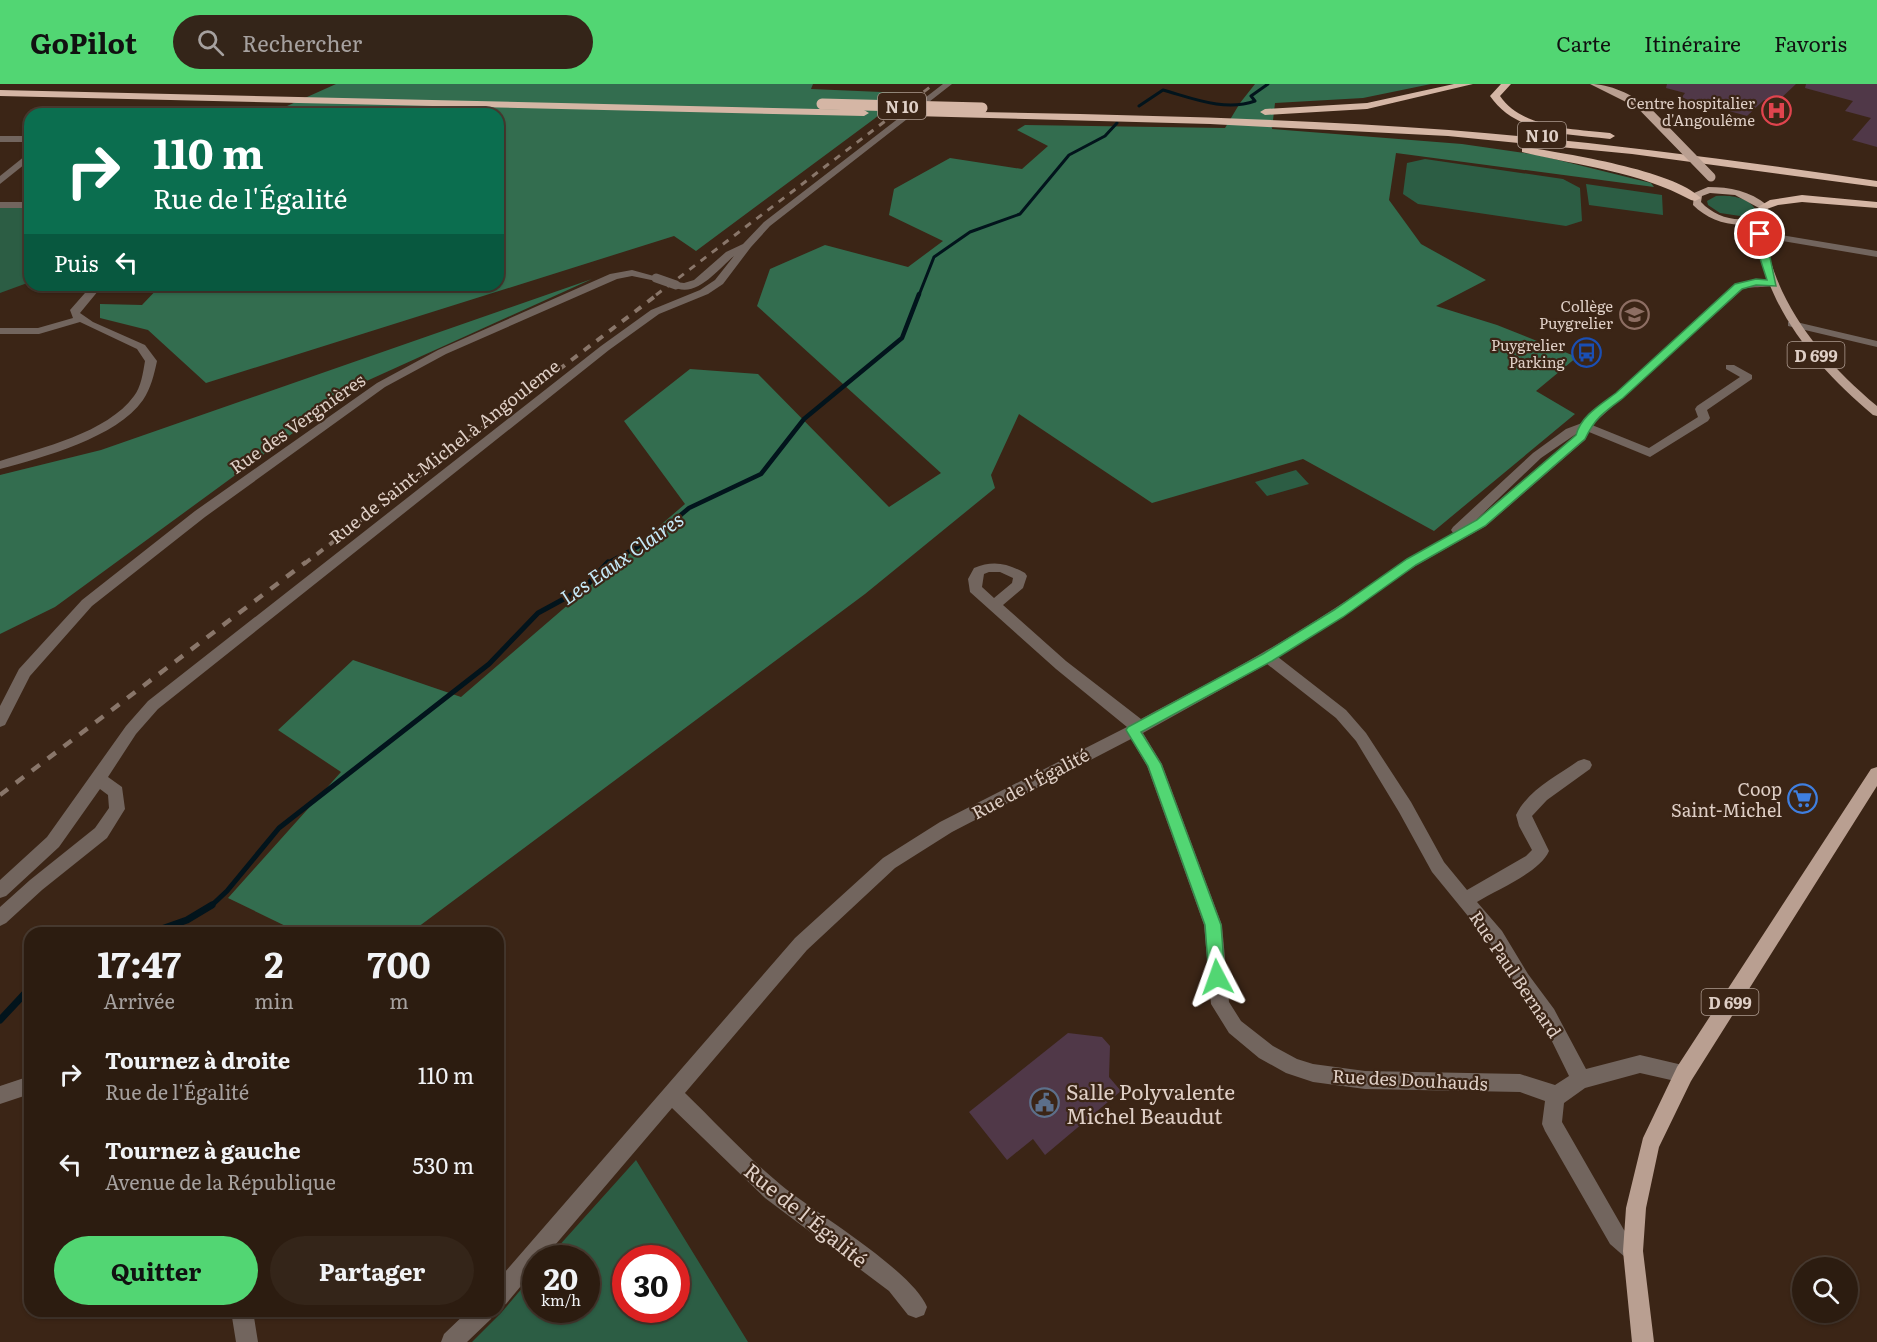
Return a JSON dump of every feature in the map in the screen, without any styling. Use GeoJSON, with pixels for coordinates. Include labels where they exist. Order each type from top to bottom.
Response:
{"type":"FeatureCollection","features":[{"type":"Feature","properties":{"kind":"highway"},"geometry":{"type":"LineString","coordinates":[[1224,114],[1366,106],[1468,84]]}},
{"type":"Feature","properties":{"kind":"highway"},"geometry":{"type":"LineString","coordinates":[[1506,84],[1497,92],[1495,96],[1497,102],[1512,114],[1525,120],[1561,130],[1788,161],[1857,175]]}},
{"type":"Feature","properties":{"kind":"highway","name":"N 10"},"geometry":{"type":"LineString","coordinates":[[0,85],[1224,114],[1412,124],[1587,139],[1877,178]]}},
{"type":"Feature","properties":{"kind":"highway","name":"N 10"},"geometry":{"type":"LineString","coordinates":[[0,93],[1248,122],[1385,129],[1537,141],[1668,155],[1877,184]]}},
{"type":"Feature","properties":{"kind":"highway"},"geometry":{"type":"LineString","coordinates":[[1385,129],[1401,134],[1506,147],[1595,164],[1658,181],[1695,198]]}},
{"type":"Feature","properties":{"kind":"highway"},"geometry":{"type":"LineString","coordinates":[[1764,207],[1773,200],[1788,198],[1877,205]]}},
{"type":"Feature","properties":{"kind":"main road"},"geometry":{"type":"LineString","coordinates":[[1593,84],[1620,94],[1643,107],[1711,177],[1733,192]]}},
{"type":"Feature","properties":{"kind":"main road"},"geometry":{"type":"LineString","coordinates":[[1616,84],[1638,96],[1643,107]]}},
{"type":"Feature","properties":{"kind":"main road"},"geometry":{"type":"LineString","coordinates":[[1708,190],[1711,177]]}},
{"type":"Feature","properties":{"kind":"main road"},"geometry":{"type":"LineString","coordinates":[[1724,219],[1744,222],[1759,220],[1764,216],[1764,207],[1752,198],[1733,192],[1708,190],[1697,195],[1695,198],[1700,207],[1744,232],[1762,252]]}},
{"type":"Feature","properties":{"kind":"main road"},"geometry":{"type":"LineString","coordinates":[[1759,220],[1762,252]]}},
{"type":"Feature","properties":{"kind":"main road","name":"D 699"},"geometry":{"type":"LineString","coordinates":[[1762,252],[1773,284],[1792,324],[1825,366],[1877,412]]}},
{"type":"Feature","properties":{"kind":"main road","name":"D 699"},"geometry":{"type":"LineString","coordinates":[[1643,1342],[1633,1251],[1636,1208],[1650,1145],[1684,1074],[1877,773]]}},
{"type":"Feature","properties":{"kind":"street","name":"Rue de Saint-Michel à Angouleme"},"geometry":{"type":"LineString","coordinates":[[0,891],[53,842],[136,723],[153,705],[605,348],[666,306],[704,292],[719,282],[747,245],[777,215],[948,84]]}},
{"type":"Feature","properties":{"kind":"street"},"geometry":{"type":"LineString","coordinates":[[0,139],[24,139]]}},
{"type":"Feature","properties":{"kind":"street"},"geometry":{"type":"LineString","coordinates":[[0,181],[24,159]]}},
{"type":"Feature","properties":{"kind":"street"},"geometry":{"type":"LineString","coordinates":[[0,205],[24,205]]}},
{"type":"Feature","properties":{"kind":"street"},"geometry":{"type":"LineString","coordinates":[[1744,232],[1877,254]]}},
{"type":"Feature","properties":{"kind":"street","name":"Rue des Vergnières"},"geometry":{"type":"LineString","coordinates":[[0,721],[14,692],[38,655],[87,603],[121,573],[381,385],[442,352],[614,276],[632,273],[676,285],[696,284],[729,254],[747,245]]}},
{"type":"Feature","properties":{"kind":"street","name":"Rue de l'Égalité"},"geometry":{"type":"LineString","coordinates":[[504,1289],[801,944],[889,863],[946,827],[1136,729],[1268,657],[1338,613],[1412,562],[1481,523],[1581,437],[1584,426],[1739,286],[1756,282],[1773,284]]}},
{"type":"Feature","properties":{"kind":"street"},"geometry":{"type":"LineString","coordinates":[[0,465],[94,431],[120,416],[137,399],[148,377],[151,361],[141,347],[80,319],[75,314],[75,310],[92,291]]}},
{"type":"Feature","properties":{"kind":"street"},"geometry":{"type":"LineString","coordinates":[[0,331],[39,331],[80,319]]}},
{"type":"Feature","properties":{"kind":"street"},"geometry":{"type":"LineString","coordinates":[[1792,324],[1877,344]]}},
{"type":"Feature","properties":{"kind":"street"},"geometry":{"type":"LineString","coordinates":[[1584,426],[1650,453],[1704,418],[1701,409],[1748,377],[1730,367]]}},
{"type":"Feature","properties":{"kind":"street","name":"Rue des Douhauds"},"geometry":{"type":"LineString","coordinates":[[994,605],[1136,729],[1154,764],[1213,925],[1220,1004],[1235,1028],[1266,1052],[1293,1067],[1313,1073],[1365,1080],[1520,1083],[1556,1095]]}},
{"type":"Feature","properties":{"kind":"street","name":"Rue Paul Bernard"},"geometry":{"type":"LineString","coordinates":[[1268,657],[1341,714],[1361,737],[1406,807],[1438,867],[1496,937],[1548,1015],[1581,1080]]}},
{"type":"Feature","properties":{"kind":"street"},"geometry":{"type":"LineString","coordinates":[[1465,900],[1532,861],[1541,851],[1527,826],[1524,815],[1541,795],[1584,765]]}},
{"type":"Feature","properties":{"kind":"street"},"geometry":{"type":"LineString","coordinates":[[0,918],[36,885],[101,833],[117,809],[116,792],[99,779]]}},
{"type":"Feature","properties":{"kind":"street"},"geometry":{"type":"LineString","coordinates":[[1633,1251],[1617,1237],[1552,1124],[1551,1107],[1556,1095],[1581,1080],[1640,1064],[1684,1074]]}},
{"type":"Feature","properties":{"kind":"street"},"geometry":{"type":"LineString","coordinates":[[0,1095],[24,1087]]}},
{"type":"Feature","properties":{"kind":"street","name":"Rue de l'Égalité"},"geometry":{"type":"LineString","coordinates":[[672,1095],[772,1191],[896,1284],[916,1307]]}},
{"type":"Feature","properties":{"kind":"street"},"geometry":{"type":"LineString","coordinates":[[243,1317],[247,1342]]}},
{"type":"Feature","properties":{"kind":"street"},"geometry":{"type":"LineString","coordinates":[[452,1342],[477,1317]]}},
{"type":"Feature","properties":{"kind":"green space"},"geometry":{"type":"Polygon","coordinates":[[[336,84],[813,84],[811,89],[905,93],[874,119],[696,251],[674,236],[504,289],[504,108],[285,108],[336,84]]]}},
{"type":"Feature","properties":{"kind":"green space"},"geometry":{"type":"Polygon","coordinates":[[[1255,84],[1431,84],[1363,98],[1275,103],[1272,129],[1462,144],[1538,155],[1651,183],[1654,187],[1396,153],[1389,200],[1421,244],[1486,280],[1436,306],[1497,325],[1577,357],[1536,391],[1575,414],[1434,531],[1303,459],[1152,503],[1019,414],[991,475],[995,488],[865,594],[418,927],[288,927],[228,898],[341,772],[278,730],[353,660],[461,697],[685,504],[624,421],[690,369],[758,374],[889,507],[941,473],[757,306],[770,269],[825,245],[908,267],[943,241],[889,215],[894,189],[950,158],[1022,169],[1048,146],[1017,130],[1025,125],[1225,128],[1255,84]]]}},
{"type":"Feature","properties":{"kind":"green space"},"geometry":{"type":"Polygon","coordinates":[[[1425,159],[1563,179],[1580,188],[1582,221],[1566,226],[1418,204],[1403,194],[1407,163],[1425,159]]]}},
{"type":"Feature","properties":{"kind":"green space"},"geometry":{"type":"Polygon","coordinates":[[[1586,184],[1662,195],[1663,215],[1589,205],[1586,184]]]}},
{"type":"Feature","properties":{"kind":"green space"},"geometry":{"type":"Polygon","coordinates":[[[1716,196],[1744,200],[1756,211],[1747,217],[1720,213],[1708,205],[1707,201],[1716,196]]]}},
{"type":"Feature","properties":{"kind":"green space"},"geometry":{"type":"Polygon","coordinates":[[[0,208],[24,208],[24,284],[0,293],[0,208]]]}},
{"type":"Feature","properties":{"kind":"green space"},"geometry":{"type":"Polygon","coordinates":[[[592,279],[360,384],[55,607],[0,634],[0,475],[101,450],[592,279]]]}},
{"type":"Feature","properties":{"kind":"green space"},"geometry":{"type":"Polygon","coordinates":[[[155,291],[499,291],[206,383],[148,330],[100,318],[100,304],[142,305],[155,291]]]}},
{"type":"Feature","properties":{"kind":"green space"},"geometry":{"type":"Polygon","coordinates":[[[1296,470],[1309,484],[1267,496],[1255,482],[1296,470]]]}},
{"type":"Feature","properties":{"kind":"green space"},"geometry":{"type":"Polygon","coordinates":[[[636,1160],[688,1245],[612,1245],[612,1323],[690,1323],[690,1248],[748,1342],[472,1342],[497,1317],[504,1317],[504,1309],[522,1288],[522,1323],[600,1323],[600,1245],[560,1245],[636,1160]]]}},
{"type":"Feature","properties":{"kind":"building","name":"Centre hospitalier d'Angoulême"},"geometry":{"type":"Polygon","coordinates":[[[1667,84],[1796,84],[1776,103],[1764,100],[1747,116],[1686,99],[1682,97],[1685,93],[1666,88],[1667,84]]]}},
{"type":"Feature","properties":{"kind":"building"},"geometry":{"type":"Polygon","coordinates":[[[1806,84],[1877,84],[1877,147],[1852,140],[1871,118],[1845,111],[1853,101],[1805,88],[1806,84]]]}},
{"type":"Feature","properties":{"kind":"building","name":"Salle Polyvalente Michel Beaudut"},"geometry":{"type":"Polygon","coordinates":[[[1068,1033],[1102,1037],[1110,1046],[1109,1077],[1121,1091],[1045,1155],[1033,1139],[1007,1160],[969,1112],[1068,1033]]]}},
{"type":"Feature","properties":{"kind":"waterway","name":"Les Eaux Claires"},"geometry":{"type":"LineString","coordinates":[[1139,106],[1163,90],[1209,103],[1244,104],[1255,101],[1251,96],[1268,84]]}},
{"type":"Feature","properties":{"kind":"waterway","name":"Les Eaux Claires"},"geometry":{"type":"LineString","coordinates":[[919,295],[934,257],[970,232],[1020,214],[1069,155],[1105,136],[1117,123]]}},
{"type":"Feature","properties":{"kind":"waterway","name":"Les Eaux Claires"},"geometry":{"type":"LineString","coordinates":[[606,564],[652,539],[689,508],[761,474],[804,419],[902,338],[919,294]]}},
{"type":"Feature","properties":{"kind":"waterway","name":"Les Eaux Claires"},"geometry":{"type":"LineString","coordinates":[[211,906],[227,891],[279,828],[489,664],[538,613],[584,588],[606,564]]}},
{"type":"Feature","properties":{"kind":"waterway","name":"Les Eaux Claires"},"geometry":{"type":"LineString","coordinates":[[167,927],[187,920],[212,905]]}},
{"type":"Feature","properties":{"kind":"waterway","name":"Les Eaux Claires"},"geometry":{"type":"LineString","coordinates":[[0,1020],[24,994]]}},
{"type":"Feature","properties":{"kind":"railway"},"geometry":{"type":"LineString","coordinates":[[656,295],[934,84]]}},
{"type":"Feature","properties":{"kind":"railway"},"geometry":{"type":"LineString","coordinates":[[304,564],[658,294]]}},
{"type":"Feature","properties":{"kind":"railway"},"geometry":{"type":"LineString","coordinates":[[0,795],[306,562]]}},
{"type":"Feature","properties":{"kind":"place","name":"Centre hospitalier d'Angoulême"},"geometry":{"type":"Point","coordinates":[1776,111]}},
{"type":"Feature","properties":{"kind":"place","name":"Collège Puygrelier"},"geometry":{"type":"Point","coordinates":[1634,314]}},
{"type":"Feature","properties":{"kind":"place","name":"Puygrelier Parking"},"geometry":{"type":"Point","coordinates":[1586,353]}},
{"type":"Feature","properties":{"kind":"place","name":"Coop Saint-Michel"},"geometry":{"type":"Point","coordinates":[1803,798]}},
{"type":"Feature","properties":{"kind":"place","name":"Salle Polyvalente Michel Beaudut"},"geometry":{"type":"Point","coordinates":[1045,1102]}},
{"type":"Feature","properties":{"kind":"route"},"geometry":{"type":"LineString","coordinates":[[1217,977],[1213,925],[1154,764],[1140,739],[1132,730],[1268,657],[1338,613],[1412,562],[1481,523],[1581,437],[1584,426],[1600,410],[1620,396],[1739,286],[1756,282],[1773,284],[1762,252],[1760,234]]}}]}
